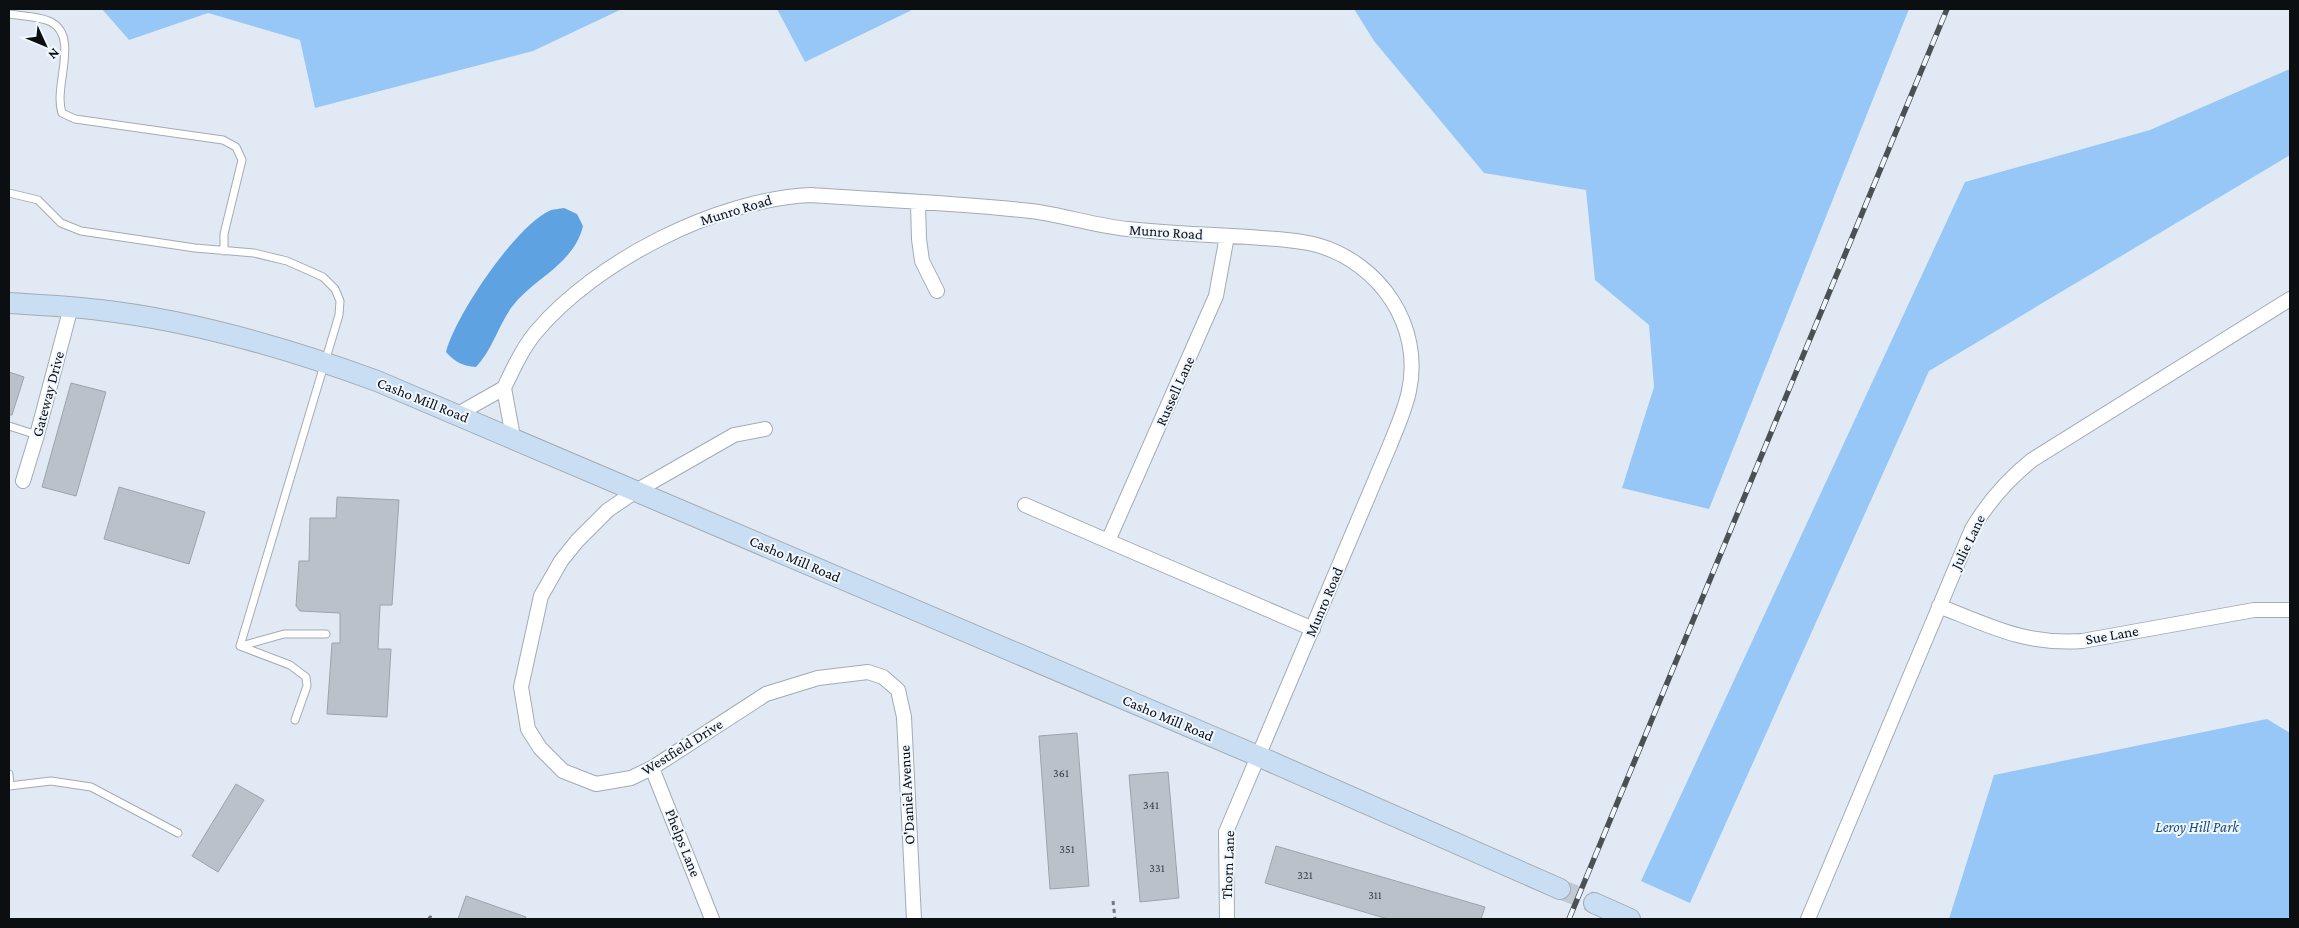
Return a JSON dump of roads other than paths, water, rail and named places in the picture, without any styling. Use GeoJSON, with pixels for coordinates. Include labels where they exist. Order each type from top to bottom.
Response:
{"type":"FeatureCollection","features":[{"type":"Feature","properties":{"kind":"street","name":"Munro Road"},"geometry":{"type":"LineString","coordinates":[[504,388],[519,356],[529,341],[562,305],[600,275],[646,247],[723,211],[785,196],[810,195],[1031,211],[1128,229],[1297,241],[1333,250],[1350,258],[1367,271],[1387,292],[1405,324],[1410,346],[1410,390],[1402,416],[1258,756]]}},
{"type":"Feature","properties":{"kind":"street"},"geometry":{"type":"LineString","coordinates":[[918,202],[919,240],[922,261],[937,291]]}},
{"type":"Feature","properties":{"kind":"street","name":"Russell Lane"},"geometry":{"type":"LineString","coordinates":[[1108,541],[1216,296],[1227,236]]}},
{"type":"Feature","properties":{"kind":"street","name":"Julie Lane"},"geometry":{"type":"LineString","coordinates":[[1808,919],[1939,606],[1972,529],[1983,510],[2014,475],[2032,460],[2290,299]]}},
{"type":"Feature","properties":{"kind":"street","name":"Casho Mill Road"},"geometry":{"type":"LineString","coordinates":[[9,303],[71,307],[130,314],[247,339],[325,362],[513,437],[1258,756],[1560,889]]}},
{"type":"Feature","properties":{"kind":"street","name":"Gateway Drive"},"geometry":{"type":"LineString","coordinates":[[23,481],[71,307]]}},
{"type":"Feature","properties":{"kind":"street"},"geometry":{"type":"LineString","coordinates":[[458,414],[504,388],[513,437]]}},
{"type":"Feature","properties":{"kind":"street","name":"Westfield Drive"},"geometry":{"type":"LineString","coordinates":[[766,430],[734,435],[636,491],[608,510],[577,541],[550,578],[541,596],[521,687],[528,729],[540,748],[563,770],[596,784],[631,778],[652,768],[766,694],[818,678],[868,672],[884,677]]}},
{"type":"Feature","properties":{"kind":"street"},"geometry":{"type":"LineString","coordinates":[[1025,505],[1313,628]]}},
{"type":"Feature","properties":{"kind":"street","name":"Sue Lane"},"geometry":{"type":"LineString","coordinates":[[1939,606],[2017,636],[2036,641],[2058,643],[2082,641],[2254,610],[2290,610]]}},
{"type":"Feature","properties":{"kind":"street","name":"O'Daniel Avenue"},"geometry":{"type":"LineString","coordinates":[[884,677],[898,690],[904,716],[914,919]]}},
{"type":"Feature","properties":{"kind":"street","name":"Thorn Lane"},"geometry":{"type":"LineString","coordinates":[[1227,919],[1226,832],[1258,756]]}},
{"type":"Feature","properties":{"kind":"street","name":"Phelps Lane"},"geometry":{"type":"LineString","coordinates":[[652,768],[712,919]]}},
{"type":"Feature","properties":{"kind":"street"},"geometry":{"type":"LineString","coordinates":[[1594,903],[1630,919]]}},
{"type":"Feature","properties":{"kind":"lane"},"geometry":{"type":"LineString","coordinates":[[9,14],[50,22],[60,30],[66,45],[58,102],[62,113],[75,119],[223,140],[236,146],[242,160],[224,234],[224,251]]}},
{"type":"Feature","properties":{"kind":"lane"},"geometry":{"type":"LineString","coordinates":[[9,192],[38,200],[61,223],[81,231],[224,251],[254,253],[287,261],[324,277],[334,289],[340,301],[339,315],[240,646]]}},
{"type":"Feature","properties":{"kind":"lane"},"geometry":{"type":"LineString","coordinates":[[9,426],[37,435]]}},
{"type":"Feature","properties":{"kind":"lane"},"geometry":{"type":"LineString","coordinates":[[240,646],[284,634],[326,634]]}},
{"type":"Feature","properties":{"kind":"lane"},"geometry":{"type":"LineString","coordinates":[[240,646],[290,665],[306,677],[307,686],[295,720]]}},
{"type":"Feature","properties":{"kind":"lane"},"geometry":{"type":"LineString","coordinates":[[9,774],[9,786],[51,781],[91,788],[178,834]]}},
{"type":"Feature","properties":{"kind":"tunnel"},"geometry":{"type":"LineString","coordinates":[[1560,889],[1594,903]]}},
{"type":"Feature","properties":{"kind":"railway"},"geometry":{"type":"LineString","coordinates":[[1569,919],[1947,9]]}},
{"type":"Feature","properties":{"kind":"park label","name":"Leroy Hill Park"},"geometry":{"type":"Point","coordinates":[2197,827]}}]}
